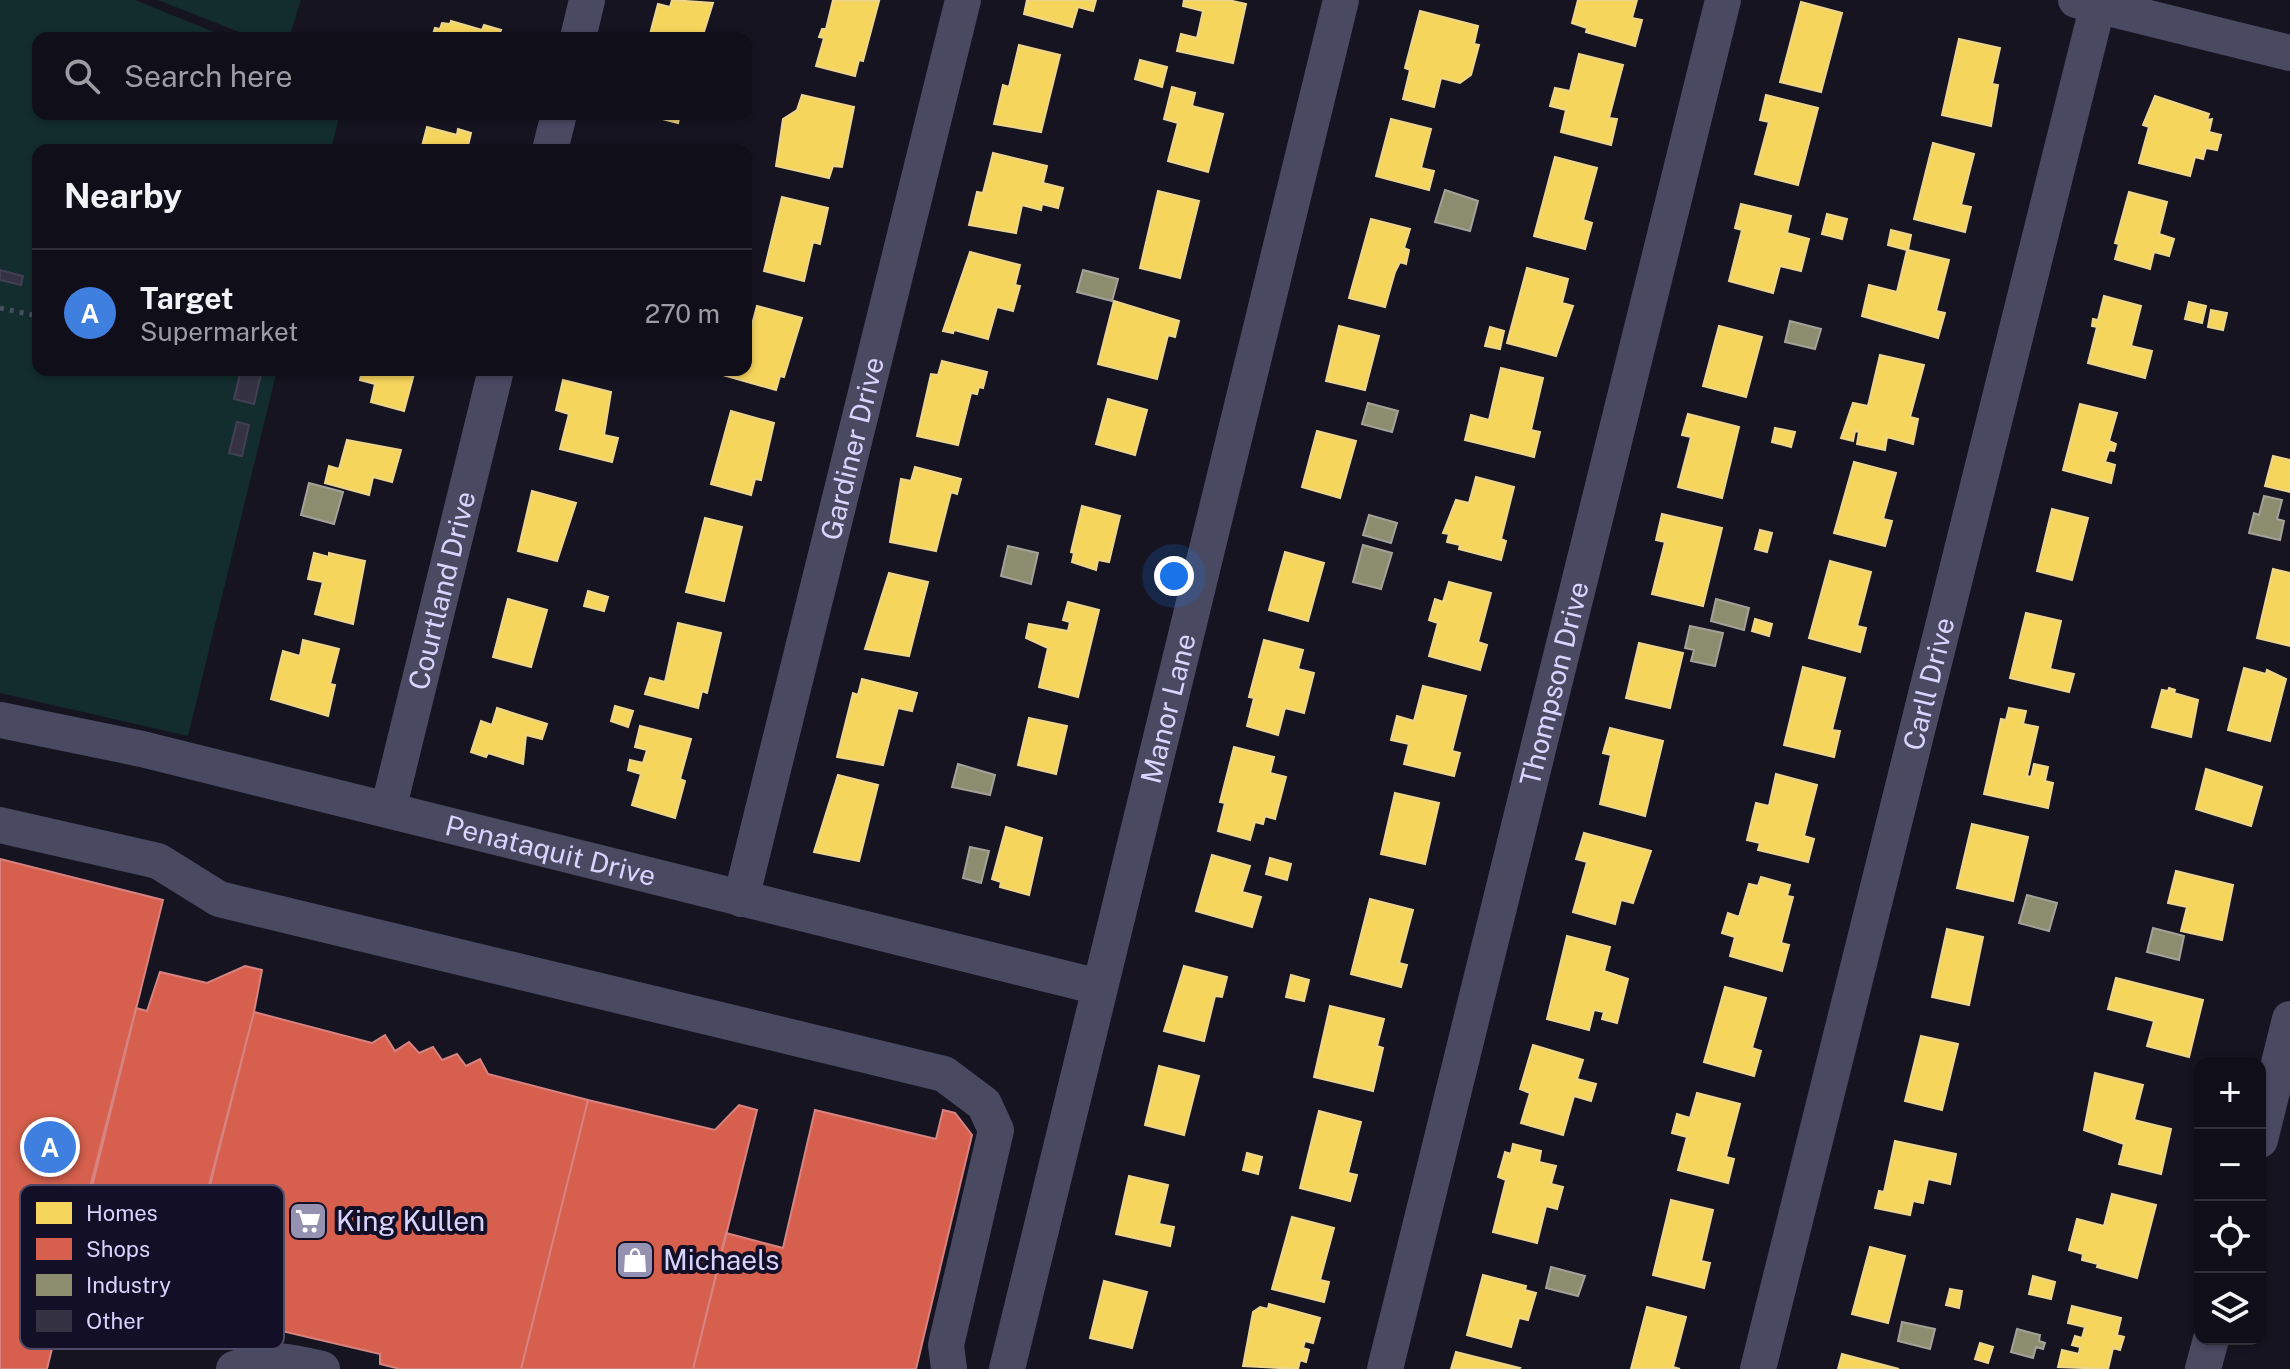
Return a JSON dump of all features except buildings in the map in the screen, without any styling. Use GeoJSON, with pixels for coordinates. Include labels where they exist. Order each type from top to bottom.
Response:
{"type":"FeatureCollection","features":[{"type":"Feature","properties":{"kind":"street"},"geometry":{"type":"LineString","coordinates":[[579,32],[587,0]]}},
{"type":"Feature","properties":{"kind":"street","name":"Gardiner Drive"},"geometry":{"type":"LineString","coordinates":[[741,899],[963,0]]}},
{"type":"Feature","properties":{"kind":"street","name":"Manor Lane"},"geometry":{"type":"LineString","coordinates":[[1007,1369],[1341,0]]}},
{"type":"Feature","properties":{"kind":"street","name":"Thompson Drive"},"geometry":{"type":"LineString","coordinates":[[1385,1369],[1723,0]]}},
{"type":"Feature","properties":{"kind":"street"},"geometry":{"type":"LineString","coordinates":[[2091,2],[2290,53]]}},
{"type":"Feature","properties":{"kind":"street","name":"Carll Drive"},"geometry":{"type":"LineString","coordinates":[[1758,1369],[2091,2]]}},
{"type":"Feature","properties":{"kind":"street"},"geometry":{"type":"LineString","coordinates":[[552,144],[558,120]]}},
{"type":"Feature","properties":{"kind":"street","name":"Courtland Drive"},"geometry":{"type":"LineString","coordinates":[[388,810],[495,376]]}},
{"type":"Feature","properties":{"kind":"street","name":"Penataquit Drive"},"geometry":{"type":"LineString","coordinates":[[0,720],[142,749],[1099,987]]}},
{"type":"Feature","properties":{"kind":"street"},"geometry":{"type":"LineString","coordinates":[[0,825],[158,861],[219,899],[944,1074],[984,1104],[996,1130],[946,1345],[949,1369]]}},
{"type":"Feature","properties":{"kind":"street"},"geometry":{"type":"LineString","coordinates":[[2263,1129],[2290,1019]]}},
{"type":"Feature","properties":{"kind":"street"},"geometry":{"type":"LineString","coordinates":[[2203,1369],[2209,1345]]}},
{"type":"Feature","properties":{"kind":"street"},"geometry":{"type":"LineString","coordinates":[[234,1369],[253,1361],[280,1359],[320,1369]]}},
{"type":"Feature","properties":{"kind":"path"},"geometry":{"type":"LineString","coordinates":[[0,308],[32,315]]}},
{"type":"Feature","properties":{"kind":"green space"},"geometry":{"type":"Polygon","coordinates":[[[0,0],[135,0],[214,32],[32,32],[32,120],[338,120],[332,144],[32,144],[32,376],[276,376],[188,736],[0,693],[0,0]]]}},
{"type":"Feature","properties":{"kind":"green space"},"geometry":{"type":"Polygon","coordinates":[[[158,0],[301,0],[291,32],[239,32],[158,0]]]}},
{"type":"Feature","properties":{"kind":"place","name":"Target"},"geometry":{"type":"Point","coordinates":[50,1147]}},
{"type":"Feature","properties":{"kind":"place","name":"King Kullen"},"geometry":{"type":"Point","coordinates":[308,1221]}},
{"type":"Feature","properties":{"kind":"place","name":"Michaels"},"geometry":{"type":"Point","coordinates":[635,1260]}}]}
